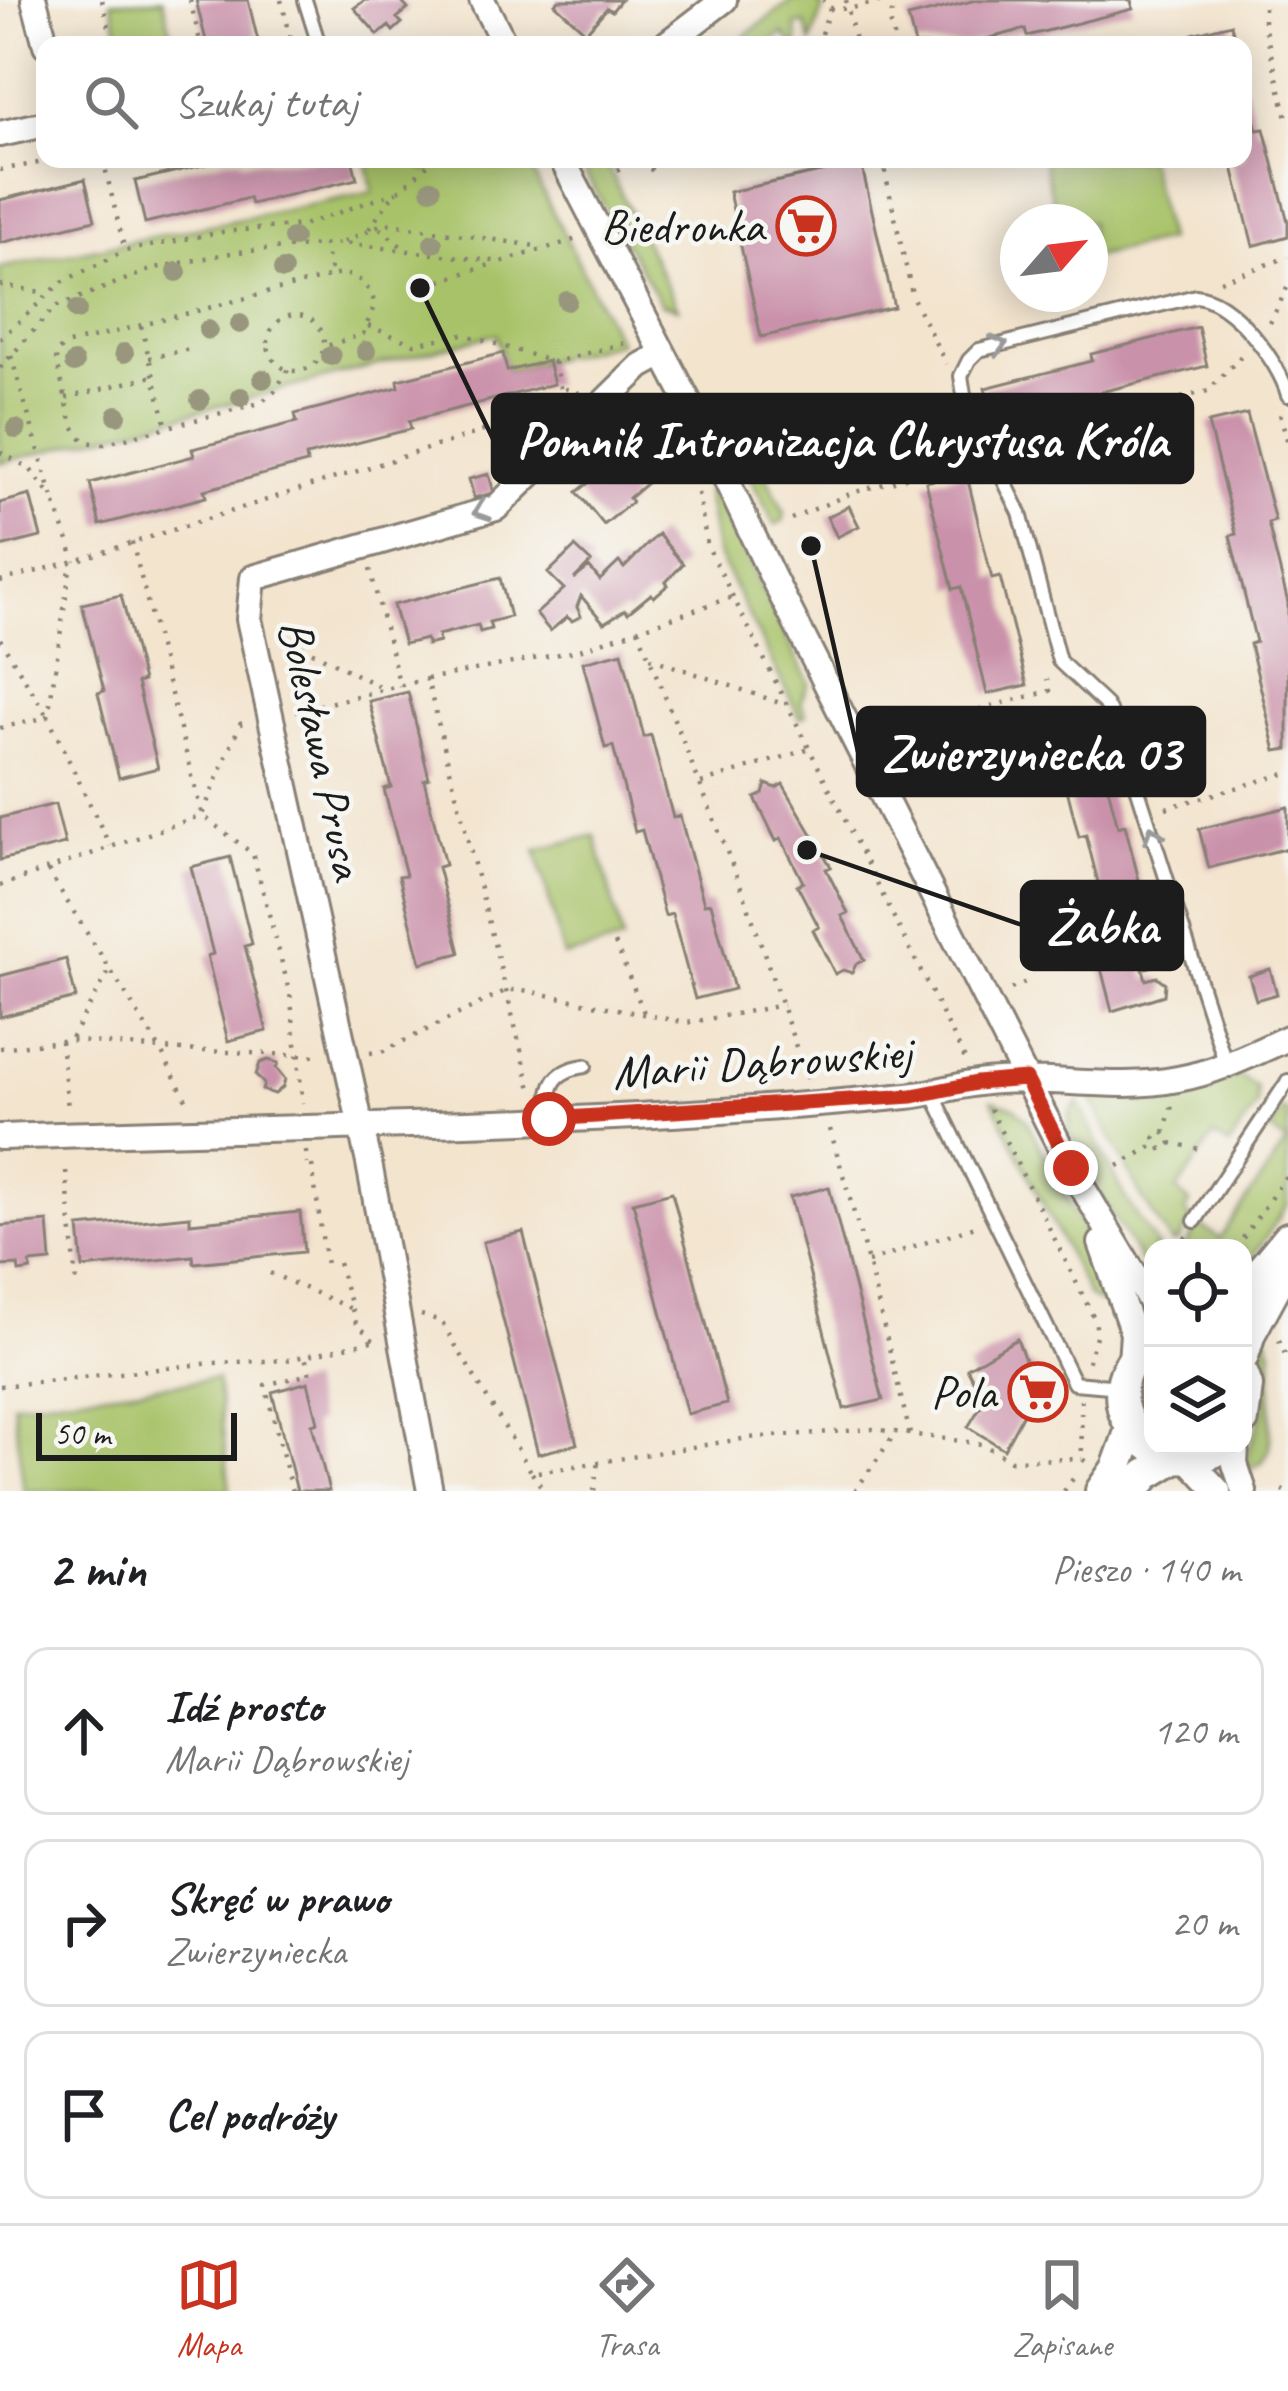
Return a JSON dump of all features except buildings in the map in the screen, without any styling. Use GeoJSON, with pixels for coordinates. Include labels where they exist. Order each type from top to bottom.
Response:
{"type":"FeatureCollection","features":[{"type":"Feature","properties":{"kind":"street"},"geometry":{"type":"LineString","coordinates":[[34,0],[44,36]]}},
{"type":"Feature","properties":{"kind":"street"},"geometry":{"type":"LineString","coordinates":[[482,0],[500,36]]}},
{"type":"Feature","properties":{"kind":"street"},"geometry":{"type":"LineString","coordinates":[[677,36],[724,0]]}},
{"type":"Feature","properties":{"kind":"street"},"geometry":{"type":"LineString","coordinates":[[0,134],[36,126]]}},
{"type":"Feature","properties":{"kind":"street"},"geometry":{"type":"LineString","coordinates":[[567,168],[1071,1168],[1144,1291]]}},
{"type":"Feature","properties":{"kind":"street","name":"Bolesława Prusa"},"geometry":{"type":"LineString","coordinates":[[360,1126],[248,619],[253,578],[496,508],[641,366],[663,354]]}},
{"type":"Feature","properties":{"kind":"street","name":"Marii Dąbrowskiej"},"geometry":{"type":"LineString","coordinates":[[0,1137],[360,1126],[542,1110],[932,1093],[1026,1079],[1172,1081],[1226,1066],[1288,1038]]}},
{"type":"Feature","properties":{"kind":"street"},"geometry":{"type":"LineString","coordinates":[[360,1126],[409,1318],[430,1491]]}},
{"type":"Feature","properties":{"kind":"street"},"geometry":{"type":"LineString","coordinates":[[1071,1168],[1133,1333],[1135,1363],[1121,1409],[1130,1432],[1148,1450],[1181,1461],[1218,1491]]}},
{"type":"Feature","properties":{"kind":"street"},"geometry":{"type":"LineString","coordinates":[[1252,1281],[1288,1238]]}},
{"type":"Feature","properties":{"kind":"street"},"geometry":{"type":"LineString","coordinates":[[1246,1347],[1288,1263]]}},
{"type":"Feature","properties":{"kind":"street"},"geometry":{"type":"LineString","coordinates":[[1101,1491],[1117,1468],[1130,1432]]}},
{"type":"Feature","properties":{"kind":"street"},"geometry":{"type":"LineString","coordinates":[[1134,1491],[1146,1475],[1199,1455]]}},
{"type":"Feature","properties":{"kind":"street"},"geometry":{"type":"LineString","coordinates":[[1236,1455],[1244,1491]]}},
{"type":"Feature","properties":{"kind":"lane"},"geometry":{"type":"LineString","coordinates":[[305,0],[316,36]]}},
{"type":"Feature","properties":{"kind":"lane"},"geometry":{"type":"LineString","coordinates":[[1226,1066],[1118,727],[1106,705],[1060,661],[1020,512],[965,400],[961,376],[979,350],[1196,296],[1208,297],[1230,312],[1256,342],[1279,370],[1281,397]]}},
{"type":"Feature","properties":{"kind":"lane"},"geometry":{"type":"LineString","coordinates":[[542,1110],[554,1077],[585,1066]]}},
{"type":"Feature","properties":{"kind":"lane"},"geometry":{"type":"LineString","coordinates":[[1195,1221],[1288,1081]]}},
{"type":"Feature","properties":{"kind":"lane"},"geometry":{"type":"LineString","coordinates":[[932,1093],[1074,1383],[1135,1363]]}},
{"type":"Feature","properties":{"kind":"path"},"geometry":{"type":"LineString","coordinates":[[102,0],[112,36]]}},
{"type":"Feature","properties":{"kind":"path"},"geometry":{"type":"LineString","coordinates":[[190,0],[199,36]]}},
{"type":"Feature","properties":{"kind":"path"},"geometry":{"type":"LineString","coordinates":[[280,0],[290,36]]}},
{"type":"Feature","properties":{"kind":"path"},"geometry":{"type":"LineString","coordinates":[[824,0],[830,8],[848,9],[891,0],[894,36]]}},
{"type":"Feature","properties":{"kind":"path"},"geometry":{"type":"LineString","coordinates":[[846,0],[854,36]]}},
{"type":"Feature","properties":{"kind":"path"},"geometry":{"type":"LineString","coordinates":[[820,36],[830,8]]}},
{"type":"Feature","properties":{"kind":"path"},"geometry":{"type":"LineString","coordinates":[[1264,8],[1288,122]]}},
{"type":"Feature","properties":{"kind":"path"},"geometry":{"type":"LineString","coordinates":[[0,170],[36,163]]}},
{"type":"Feature","properties":{"kind":"path"},"geometry":{"type":"LineString","coordinates":[[105,168],[125,251]]}},
{"type":"Feature","properties":{"kind":"path"},"geometry":{"type":"LineString","coordinates":[[369,230],[397,192],[424,168]]}},
{"type":"Feature","properties":{"kind":"path"},"geometry":{"type":"LineString","coordinates":[[617,170],[622,168]]}},
{"type":"Feature","properties":{"kind":"path"},"geometry":{"type":"LineString","coordinates":[[648,168],[658,173]]}},
{"type":"Feature","properties":{"kind":"path"},"geometry":{"type":"LineString","coordinates":[[884,168],[913,298],[948,369]]}},
{"type":"Feature","properties":{"kind":"path"},"geometry":{"type":"LineString","coordinates":[[0,339],[62,282],[125,251],[222,232],[303,225],[397,192]]}},
{"type":"Feature","properties":{"kind":"path"},"geometry":{"type":"LineString","coordinates":[[343,243],[384,223],[548,248]]}},
{"type":"Feature","properties":{"kind":"path"},"geometry":{"type":"LineString","coordinates":[[378,226],[403,248]]}},
{"type":"Feature","properties":{"kind":"path"},"geometry":{"type":"LineString","coordinates":[[440,281],[578,238]]}},
{"type":"Feature","properties":{"kind":"path"},"geometry":{"type":"LineString","coordinates":[[0,368],[55,307],[135,272],[236,252],[343,243],[501,262]]}},
{"type":"Feature","properties":{"kind":"path"},"geometry":{"type":"LineString","coordinates":[[324,244],[332,276]]}},
{"type":"Feature","properties":{"kind":"path"},"geometry":{"type":"LineString","coordinates":[[1196,296],[1229,276],[1288,257]]}},
{"type":"Feature","properties":{"kind":"path"},"geometry":{"type":"LineString","coordinates":[[288,370],[260,403],[103,444],[85,442],[72,425],[55,354],[141,326],[332,276],[353,276],[367,286],[375,304],[368,326],[353,340],[324,347]]}},
{"type":"Feature","properties":{"kind":"path"},"geometry":{"type":"LineString","coordinates":[[0,285],[48,293]]}},
{"type":"Feature","properties":{"kind":"path"},"geometry":{"type":"LineString","coordinates":[[1256,342],[1288,286]]}},
{"type":"Feature","properties":{"kind":"path"},"geometry":{"type":"LineString","coordinates":[[297,315],[312,320],[322,332],[324,347],[315,365],[288,370],[273,359],[268,347],[270,332],[281,319],[297,315]]}},
{"type":"Feature","properties":{"kind":"path"},"geometry":{"type":"LineString","coordinates":[[23,317],[34,328]]}},
{"type":"Feature","properties":{"kind":"path"},"geometry":{"type":"LineString","coordinates":[[141,326],[167,428]]}},
{"type":"Feature","properties":{"kind":"path"},"geometry":{"type":"LineString","coordinates":[[368,326],[414,344],[463,334],[554,362],[628,342],[622,357]]}},
{"type":"Feature","properties":{"kind":"path"},"geometry":{"type":"LineString","coordinates":[[995,445],[1208,391],[1247,351],[1239,342]]}},
{"type":"Feature","properties":{"kind":"path"},"geometry":{"type":"LineString","coordinates":[[149,358],[195,348]]}},
{"type":"Feature","properties":{"kind":"path"},"geometry":{"type":"LineString","coordinates":[[11,356],[73,561],[48,717]]}},
{"type":"Feature","properties":{"kind":"path"},"geometry":{"type":"LineString","coordinates":[[554,362],[562,393]]}},
{"type":"Feature","properties":{"kind":"path"},"geometry":{"type":"LineString","coordinates":[[66,398],[154,376]]}},
{"type":"Feature","properties":{"kind":"path"},"geometry":{"type":"LineString","coordinates":[[907,478],[933,401],[947,395],[952,384]]}},
{"type":"Feature","properties":{"kind":"path"},"geometry":{"type":"LineString","coordinates":[[0,580],[543,412],[566,389],[591,396]]}},
{"type":"Feature","properties":{"kind":"path"},"geometry":{"type":"LineString","coordinates":[[1281,397],[1288,443]]}},
{"type":"Feature","properties":{"kind":"path"},"geometry":{"type":"LineString","coordinates":[[0,452],[30,469],[54,502]]}},
{"type":"Feature","properties":{"kind":"path"},"geometry":{"type":"LineString","coordinates":[[791,519],[852,493],[977,455]]}},
{"type":"Feature","properties":{"kind":"path"},"geometry":{"type":"LineString","coordinates":[[694,470],[707,545],[965,1060]]}},
{"type":"Feature","properties":{"kind":"path"},"geometry":{"type":"LineString","coordinates":[[132,542],[202,815],[253,854],[290,993],[304,1113]]}},
{"type":"Feature","properties":{"kind":"path"},"geometry":{"type":"LineString","coordinates":[[364,546],[400,686]]}},
{"type":"Feature","properties":{"kind":"path"},"geometry":{"type":"LineString","coordinates":[[289,712],[576,650],[732,597]]}},
{"type":"Feature","properties":{"kind":"path"},"geometry":{"type":"LineString","coordinates":[[248,619],[384,689]]}},
{"type":"Feature","properties":{"kind":"path"},"geometry":{"type":"LineString","coordinates":[[638,629],[783,1005],[811,1090]]}},
{"type":"Feature","properties":{"kind":"path"},"geometry":{"type":"LineString","coordinates":[[0,639],[48,717],[110,848]]}},
{"type":"Feature","properties":{"kind":"path"},"geometry":{"type":"LineString","coordinates":[[649,658],[786,705]]}},
{"type":"Feature","properties":{"kind":"path"},"geometry":{"type":"LineString","coordinates":[[898,730],[1050,691],[1044,668]]}},
{"type":"Feature","properties":{"kind":"path"},"geometry":{"type":"LineString","coordinates":[[428,679],[542,1110]]}},
{"type":"Feature","properties":{"kind":"path"},"geometry":{"type":"LineString","coordinates":[[0,728],[48,717]]}},
{"type":"Feature","properties":{"kind":"path"},"geometry":{"type":"LineString","coordinates":[[0,886],[202,815],[240,724],[262,719]]}},
{"type":"Feature","properties":{"kind":"path"},"geometry":{"type":"LineString","coordinates":[[699,784],[809,749]]}},
{"type":"Feature","properties":{"kind":"path"},"geometry":{"type":"LineString","coordinates":[[1147,813],[1288,773]]}},
{"type":"Feature","properties":{"kind":"path"},"geometry":{"type":"LineString","coordinates":[[48,871],[160,1049],[192,1112]]}},
{"type":"Feature","properties":{"kind":"path"},"geometry":{"type":"LineString","coordinates":[[615,944],[645,1015]]}},
{"type":"Feature","properties":{"kind":"path"},"geometry":{"type":"LineString","coordinates":[[70,1040],[110,970]]}},
{"type":"Feature","properties":{"kind":"path"},"geometry":{"type":"LineString","coordinates":[[1000,994],[1026,982]]}},
{"type":"Feature","properties":{"kind":"path"},"geometry":{"type":"LineString","coordinates":[[364,1054],[385,1051],[507,990],[687,1023],[783,1005]]}},
{"type":"Feature","properties":{"kind":"path"},"geometry":{"type":"LineString","coordinates":[[0,1048],[70,1040],[325,1058]]}},
{"type":"Feature","properties":{"kind":"path"},"geometry":{"type":"LineString","coordinates":[[61,1041],[69,1113]]}},
{"type":"Feature","properties":{"kind":"path"},"geometry":{"type":"LineString","coordinates":[[984,1098],[1085,1299]]}},
{"type":"Feature","properties":{"kind":"path"},"geometry":{"type":"LineString","coordinates":[[830,1129],[910,1434]]}},
{"type":"Feature","properties":{"kind":"path"},"geometry":{"type":"LineString","coordinates":[[1171,1143],[1164,1132],[1155,1137],[1161,1148],[1171,1143],[1205,1150]]}},
{"type":"Feature","properties":{"kind":"path"},"geometry":{"type":"LineString","coordinates":[[1118,1166],[1158,1143]]}},
{"type":"Feature","properties":{"kind":"path"},"geometry":{"type":"LineString","coordinates":[[312,1165],[326,1265]]}},
{"type":"Feature","properties":{"kind":"path"},"geometry":{"type":"LineString","coordinates":[[66,1171],[77,1286]]}},
{"type":"Feature","properties":{"kind":"path"},"geometry":{"type":"LineString","coordinates":[[1243,1239],[1288,1173]]}},
{"type":"Feature","properties":{"kind":"path"},"geometry":{"type":"LineString","coordinates":[[868,1262],[980,1224]]}},
{"type":"Feature","properties":{"kind":"path"},"geometry":{"type":"LineString","coordinates":[[338,1264],[356,1323],[374,1341]]}},
{"type":"Feature","properties":{"kind":"path"},"geometry":{"type":"LineString","coordinates":[[270,1273],[352,1310]]}},
{"type":"Feature","properties":{"kind":"path"},"geometry":{"type":"LineString","coordinates":[[0,1386],[305,1357],[374,1341],[409,1318],[441,1321],[544,1491]]}},
{"type":"Feature","properties":{"kind":"path"},"geometry":{"type":"LineString","coordinates":[[1279,1340],[1288,1361]]}},
{"type":"Feature","properties":{"kind":"path"},"geometry":{"type":"LineString","coordinates":[[292,1491],[265,1385],[310,1374],[305,1357]]}},
{"type":"Feature","properties":{"kind":"path"},"geometry":{"type":"LineString","coordinates":[[532,1473],[748,1438],[873,1429],[982,1444],[1010,1460],[1082,1459]]}},
{"type":"Feature","properties":{"kind":"path"},"geometry":{"type":"LineString","coordinates":[[855,1491],[896,1432]]}},
{"type":"Feature","properties":{"kind":"path"},"geometry":{"type":"LineString","coordinates":[[594,1491],[598,1461]]}},
{"type":"Feature","properties":{"kind":"green space"},"geometry":{"type":"Polygon","coordinates":[[[163,0],[172,36],[120,36],[111,2],[163,0]]]}},
{"type":"Feature","properties":{"kind":"green space"},"geometry":{"type":"Polygon","coordinates":[[[792,0],[816,0],[823,9],[813,36],[809,36],[805,23],[796,25],[797,36],[745,36],[792,0]]]}},
{"type":"Feature","properties":{"kind":"green space"},"geometry":{"type":"Polygon","coordinates":[[[368,168],[531,168],[619,342],[507,371],[496,334],[0,463],[0,268],[373,192],[368,168]]]}},
{"type":"Feature","properties":{"kind":"green space"},"geometry":{"type":"Polygon","coordinates":[[[582,168],[608,168],[678,308],[661,304],[582,168]]]}},
{"type":"Feature","properties":{"kind":"green space"},"geometry":{"type":"Polygon","coordinates":[[[1045,168],[1150,168],[1167,240],[1108,254],[1108,204],[1054,204],[1045,168]]]}},
{"type":"Feature","properties":{"kind":"green space"},"geometry":{"type":"Polygon","coordinates":[[[728,413],[735,416],[785,513],[775,525],[719,418],[728,413]]]}},
{"type":"Feature","properties":{"kind":"green space"},"geometry":{"type":"Polygon","coordinates":[[[711,487],[809,683],[801,702],[806,715],[800,718],[716,551],[706,492],[711,487]]]}},
{"type":"Feature","properties":{"kind":"green space"},"geometry":{"type":"Polygon","coordinates":[[[595,835],[623,941],[564,957],[536,850],[595,835]]]}},
{"type":"Feature","properties":{"kind":"green space"},"geometry":{"type":"Polygon","coordinates":[[[1240,1076],[1257,1088],[1257,1105],[1229,1146],[1214,1136],[1177,1190],[1190,1203],[1184,1212],[1192,1218],[1180,1239],[1169,1239],[1142,1198],[1090,1096],[1175,1094],[1240,1076]]]}},
{"type":"Feature","properties":{"kind":"green space"},"geometry":{"type":"Polygon","coordinates":[[[992,1100],[1014,1107],[1026,1119],[1087,1238],[1111,1301],[1101,1303],[1089,1297],[992,1100]]]}},
{"type":"Feature","properties":{"kind":"green space"},"geometry":{"type":"Polygon","coordinates":[[[1078,1102],[1124,1196],[1152,1239],[1144,1239],[1144,1267],[1069,1131],[1069,1115],[1078,1102]]]}},
{"type":"Feature","properties":{"kind":"green space"},"geometry":{"type":"Polygon","coordinates":[[[1283,1109],[1288,1112],[1288,1204],[1252,1258],[1252,1239],[1220,1239],[1286,1143],[1270,1130],[1283,1109]]]}},
{"type":"Feature","properties":{"kind":"green space"},"geometry":{"type":"Polygon","coordinates":[[[1199,1224],[1220,1239],[1190,1239],[1199,1224]]]}},
{"type":"Feature","properties":{"kind":"green space"},"geometry":{"type":"Polygon","coordinates":[[[1260,1333],[1267,1337],[1272,1352],[1270,1448],[1263,1461],[1248,1471],[1248,1455],[1252,1455],[1264,1403],[1260,1333]]]}},
{"type":"Feature","properties":{"kind":"green space"},"geometry":{"type":"Polygon","coordinates":[[[217,1379],[230,1491],[24,1491],[13,1403],[217,1379]]]}},
{"type":"Feature","properties":{"kind":"place","name":"Biedronka"},"geometry":{"type":"Point","coordinates":[806,226]}},
{"type":"Feature","properties":{"kind":"place","name":"Pomnik Intronizacja Chrystusa Króla"},"geometry":{"type":"Point","coordinates":[420,288]}},
{"type":"Feature","properties":{"kind":"place","name":"Zwierzyniecka 03"},"geometry":{"type":"Point","coordinates":[811,546]}},
{"type":"Feature","properties":{"kind":"place","name":"Żabka"},"geometry":{"type":"Point","coordinates":[807,850]}},
{"type":"Feature","properties":{"kind":"place","name":"Pola"},"geometry":{"type":"Point","coordinates":[1038,1392]}},
{"type":"Feature","properties":{"kind":"route"},"geometry":{"type":"LineString","coordinates":[[549,1119],[854,1101],[1026,1079],[1071,1168]]}}]}
